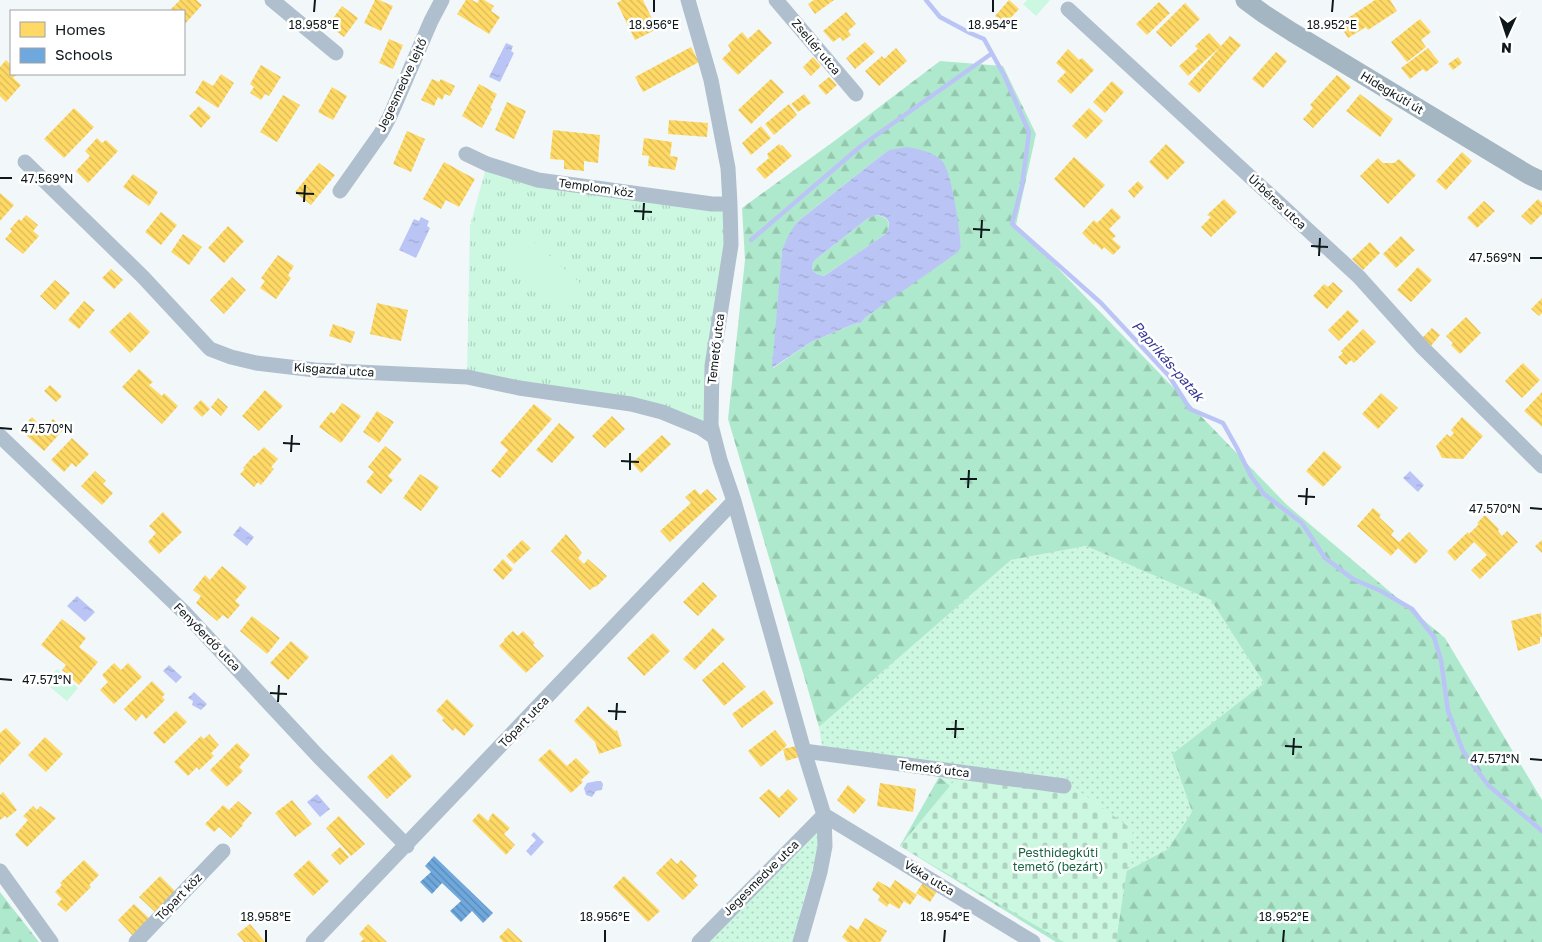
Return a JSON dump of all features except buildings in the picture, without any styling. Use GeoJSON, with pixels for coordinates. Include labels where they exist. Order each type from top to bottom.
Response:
{"type":"FeatureCollection","features":[{"type":"Feature","properties":{"kind":"main road","name":"Hidegkúti út"},"geometry":{"type":"LineString","coordinates":[[1245,0],[1292,32],[1529,175],[1542,181]]}},
{"type":"Feature","properties":{"kind":"street"},"geometry":{"type":"LineString","coordinates":[[272,0],[336,53]]}},
{"type":"Feature","properties":{"kind":"street","name":"Jegesmedve lejtő"},"geometry":{"type":"LineString","coordinates":[[340,191],[381,133],[433,15],[442,0]]}},
{"type":"Feature","properties":{"kind":"street","name":"Temető utca"},"geometry":{"type":"LineString","coordinates":[[688,0],[711,80],[728,168],[731,245],[712,366],[712,425],[714,437],[824,815],[825,846],[820,872],[800,942]]}},
{"type":"Feature","properties":{"kind":"street","name":"Zsellér utca"},"geometry":{"type":"LineString","coordinates":[[776,0],[856,94]]}},
{"type":"Feature","properties":{"kind":"street","name":"Úrbéres utca"},"geometry":{"type":"LineString","coordinates":[[1068,9],[1359,278],[1423,348],[1542,466]]}},
{"type":"Feature","properties":{"kind":"street","name":"Templom köz"},"geometry":{"type":"LineString","coordinates":[[466,154],[487,164],[538,180],[712,204],[730,204]]}},
{"type":"Feature","properties":{"kind":"street","name":"Kisgazda utca"},"geometry":{"type":"LineString","coordinates":[[26,162],[143,277],[210,348],[231,357],[256,363],[315,370],[467,377],[519,388],[632,404],[662,412],[701,428],[714,437]]}},
{"type":"Feature","properties":{"kind":"street","name":"Fenyőerdő utca"},"geometry":{"type":"LineString","coordinates":[[0,436],[185,613],[318,756],[407,846]]}},
{"type":"Feature","properties":{"kind":"street","name":"Tópart utca"},"geometry":{"type":"LineString","coordinates":[[313,942],[407,846],[734,501]]}},
{"type":"Feature","properties":{"kind":"street","name":"Temető utca"},"geometry":{"type":"LineString","coordinates":[[804,751],[1064,786]]}},
{"type":"Feature","properties":{"kind":"street","name":"Jegesmedve utca"},"geometry":{"type":"LineString","coordinates":[[699,942],[824,815]]}},
{"type":"Feature","properties":{"kind":"street","name":"Véka utca"},"geometry":{"type":"LineString","coordinates":[[824,815],[1033,942]]}},
{"type":"Feature","properties":{"kind":"street","name":"Tópart köz"},"geometry":{"type":"LineString","coordinates":[[136,942],[223,852]]}},
{"type":"Feature","properties":{"kind":"street"},"geometry":{"type":"LineString","coordinates":[[0,871],[51,942]]}},
{"type":"Feature","properties":{"kind":"green space"},"geometry":{"type":"Polygon","coordinates":[[[1027,0],[1050,0],[1036,16],[1023,4],[1027,0]]]}},
{"type":"Feature","properties":{"kind":"green space"},"geometry":{"type":"Polygon","coordinates":[[[940,61],[1003,66],[1036,134],[1016,225],[1287,505],[1445,638],[1542,800],[1542,942],[1056,942],[900,846],[939,777],[1085,893],[1168,849],[1192,812],[1172,754],[1264,683],[1211,600],[1086,546],[1011,560],[819,727],[728,419],[745,260],[742,208],[940,61]],[[889,150],[797,222],[782,250],[773,368],[811,342],[854,324],[861,323],[866,317],[961,247],[957,220],[889,150]]]}},
{"type":"Feature","properties":{"kind":"green space"},"geometry":{"type":"Polygon","coordinates":[[[487,164],[538,180],[730,204],[711,425],[662,412],[467,377],[470,226],[487,164]]]}},
{"type":"Feature","properties":{"kind":"green space"},"geometry":{"type":"Polygon","coordinates":[[[875,215],[886,218],[889,225],[887,233],[824,276],[813,271],[812,265],[815,260],[867,219],[875,215]]]}},
{"type":"Feature","properties":{"kind":"green space"},"geometry":{"type":"Polygon","coordinates":[[[525,234],[580,283],[559,304],[506,255],[525,234]]]}},
{"type":"Feature","properties":{"kind":"green space"},"geometry":{"type":"Polygon","coordinates":[[[1086,546],[1211,600],[1264,683],[1172,754],[1192,812],[1168,849],[1084,893],[939,777],[824,760],[819,727],[1011,560],[1086,546]]]}},
{"type":"Feature","properties":{"kind":"green space"},"geometry":{"type":"Polygon","coordinates":[[[57,669],[78,688],[67,701],[45,683],[57,669]]]}},
{"type":"Feature","properties":{"kind":"green space","name":"Pesthidegkúti temető (bezárt)"},"geometry":{"type":"Polygon","coordinates":[[[959,775],[1079,791],[1133,830],[1116,942],[1064,942],[900,846],[959,775]]]}},
{"type":"Feature","properties":{"kind":"green space"},"geometry":{"type":"Polygon","coordinates":[[[820,822],[819,847],[794,942],[702,942],[820,822]]]}},
{"type":"Feature","properties":{"kind":"green space"},"geometry":{"type":"Polygon","coordinates":[[[0,892],[39,942],[0,942],[0,892]]]}},
{"type":"Feature","properties":{"kind":"water"},"geometry":{"type":"Polygon","coordinates":[[[506,43],[513,46],[511,51],[514,53],[500,82],[489,77],[506,43]]]}},
{"type":"Feature","properties":{"kind":"water"},"geometry":{"type":"Polygon","coordinates":[[[907,147],[916,149],[931,153],[943,162],[952,190],[961,247],[958,252],[866,317],[861,323],[854,324],[811,342],[772,368],[782,250],[788,236],[797,222],[889,150],[907,147]],[[876,215],[867,219],[815,260],[812,265],[813,271],[824,276],[887,233],[888,220],[876,215]]]}},
{"type":"Feature","properties":{"kind":"water"},"geometry":{"type":"Polygon","coordinates":[[[421,217],[429,221],[427,226],[430,228],[416,258],[399,250],[414,219],[419,221],[421,217]]]}},
{"type":"Feature","properties":{"kind":"water"},"geometry":{"type":"Polygon","coordinates":[[[1410,471],[1424,485],[1418,492],[1403,478],[1410,471]]]}},
{"type":"Feature","properties":{"kind":"water"},"geometry":{"type":"Polygon","coordinates":[[[240,526],[254,537],[247,546],[233,535],[240,526]]]}},
{"type":"Feature","properties":{"kind":"water"},"geometry":{"type":"Polygon","coordinates":[[[77,596],[95,612],[85,622],[67,606],[77,596]]]}},
{"type":"Feature","properties":{"kind":"water"},"geometry":{"type":"Polygon","coordinates":[[[169,665],[182,677],[176,683],[163,671],[169,665]]]}},
{"type":"Feature","properties":{"kind":"water"},"geometry":{"type":"Polygon","coordinates":[[[194,692],[207,704],[201,710],[192,705],[193,701],[188,698],[194,692]]]}},
{"type":"Feature","properties":{"kind":"water"},"geometry":{"type":"Polygon","coordinates":[[[601,781],[603,784],[602,790],[596,791],[592,797],[586,795],[584,788],[587,783],[601,781]]]}},
{"type":"Feature","properties":{"kind":"water"},"geometry":{"type":"Polygon","coordinates":[[[317,794],[330,809],[320,817],[307,802],[317,794]]]}},
{"type":"Feature","properties":{"kind":"water"},"geometry":{"type":"Polygon","coordinates":[[[534,832],[544,842],[531,856],[526,851],[536,840],[531,835],[534,832]]]}},
{"type":"Feature","properties":{"kind":"waterway","name":"Paprikás-patak"},"geometry":{"type":"LineString","coordinates":[[926,0],[940,17],[984,39],[1004,75],[1029,132],[1022,186],[1012,224],[1101,303],[1169,376],[1190,409],[1223,423],[1251,476],[1264,494],[1302,523],[1325,558],[1353,579],[1381,591],[1412,609],[1434,637],[1441,660],[1448,711],[1463,751],[1488,785],[1542,831]]}},
{"type":"Feature","properties":{"kind":"waterway"},"geometry":{"type":"LineString","coordinates":[[751,240],[861,146],[991,54]]}}]}
